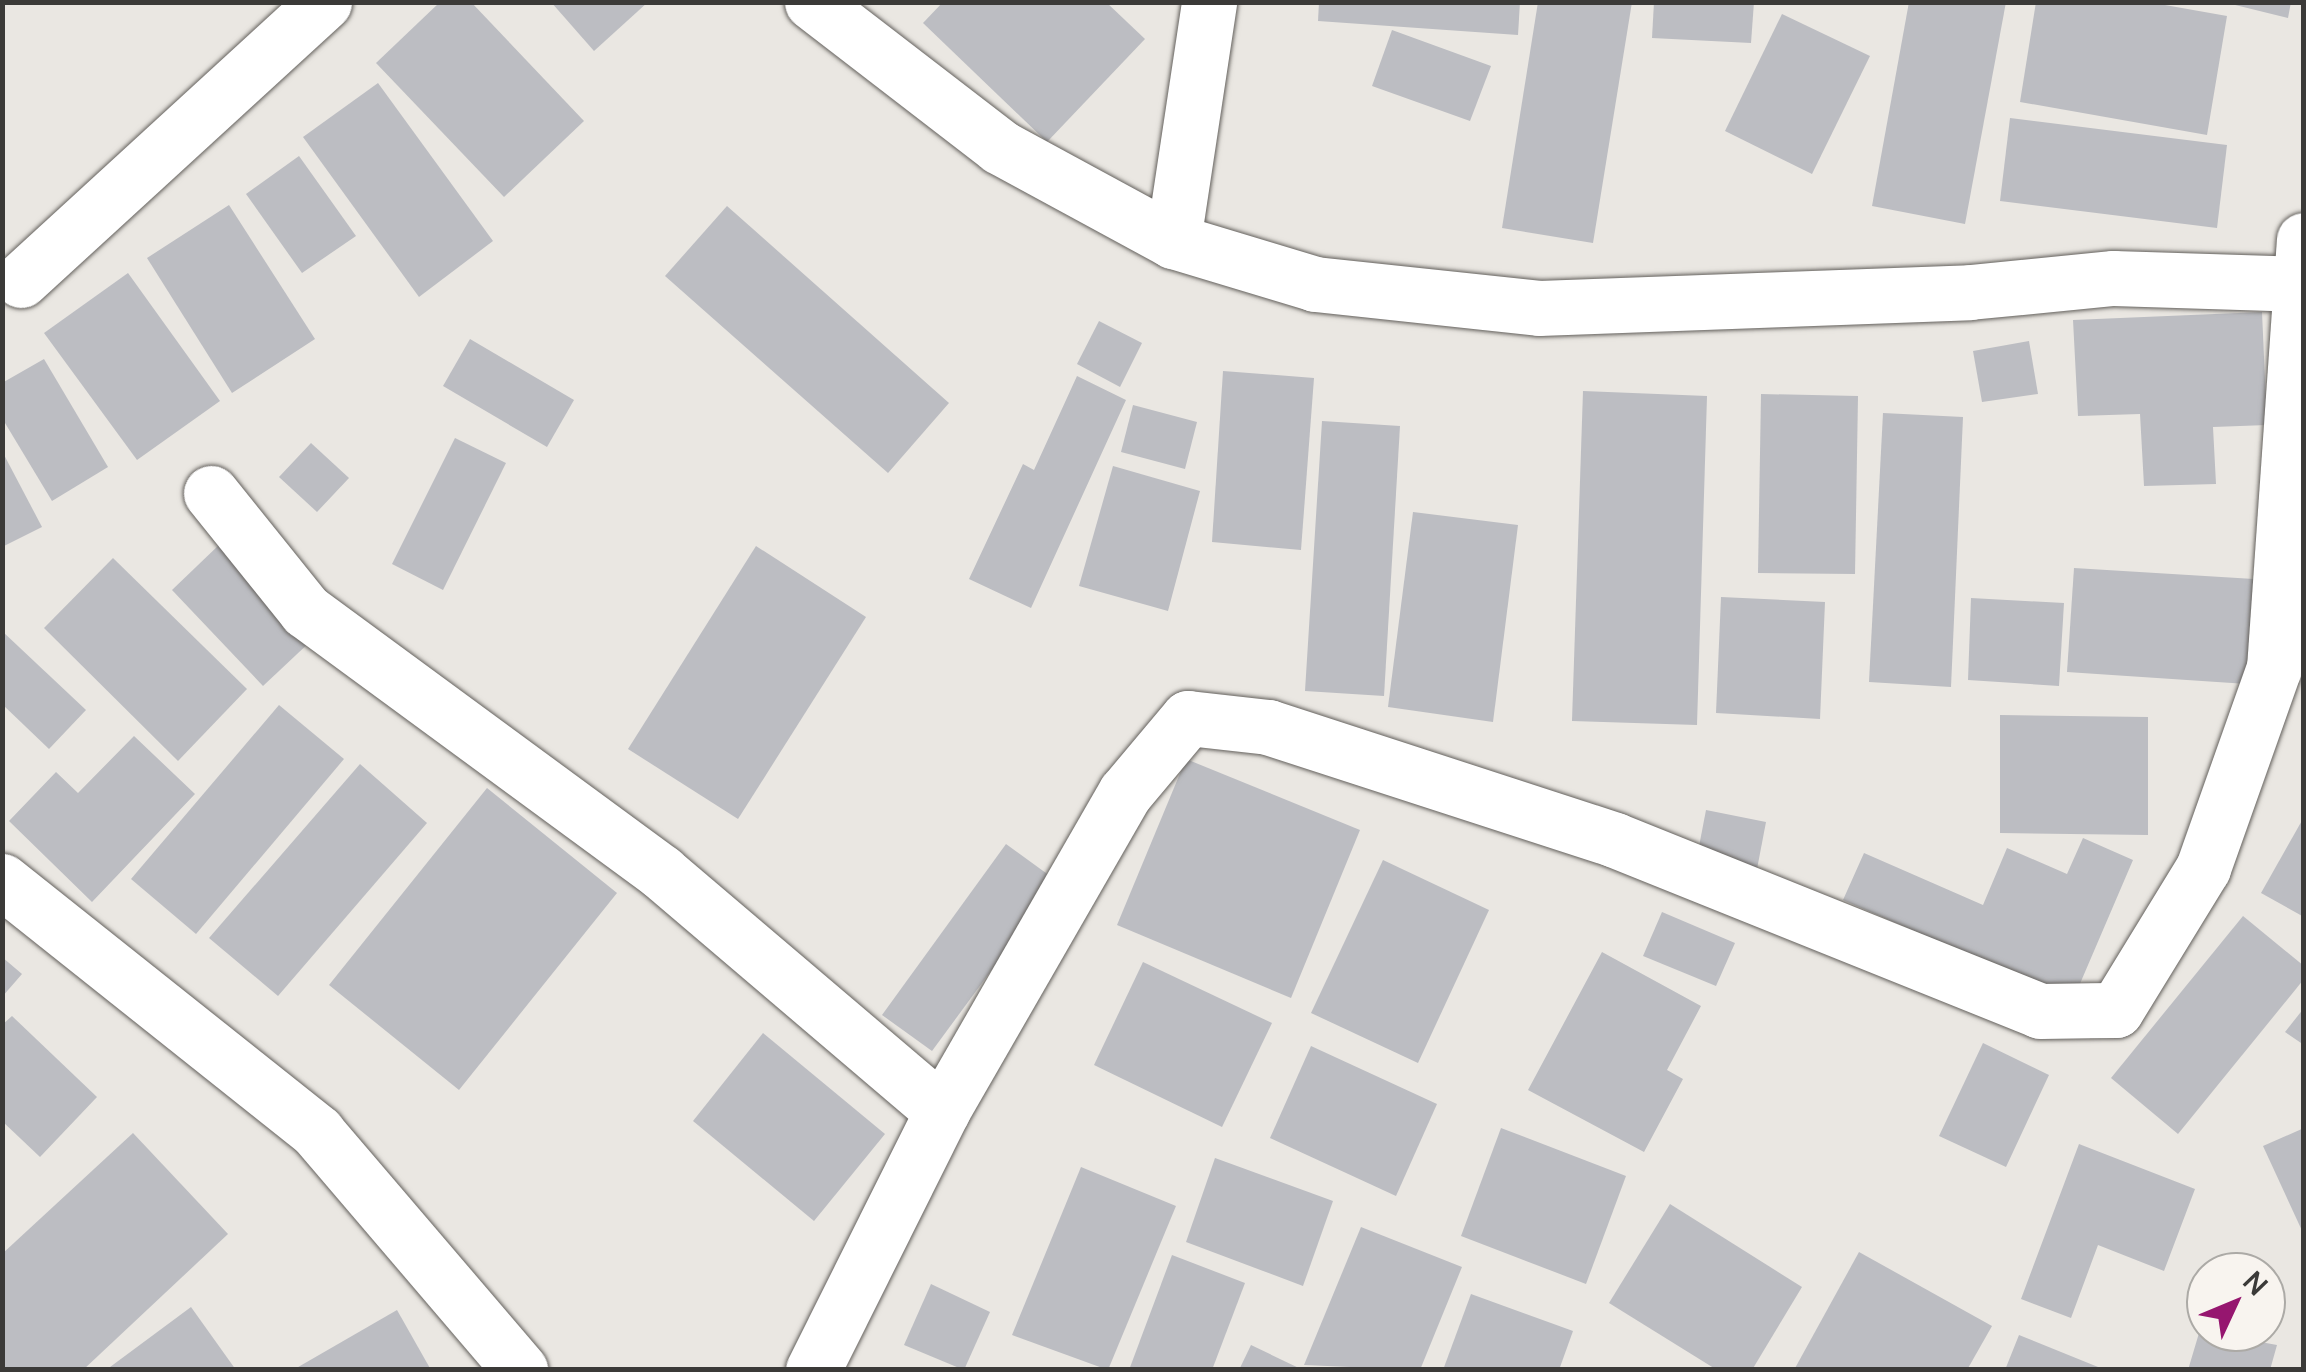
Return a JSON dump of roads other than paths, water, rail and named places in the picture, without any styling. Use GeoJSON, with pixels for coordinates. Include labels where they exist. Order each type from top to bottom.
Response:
{"type":"FeatureCollection","features":[{"type":"Feature","properties":{"kind":"street"},"geometry":{"type":"LineString","coordinates":[[20,280],[324,2]]}},
{"type":"Feature","properties":{"kind":"street"},"geometry":{"type":"LineString","coordinates":[[812,2],[1000,147],[1173,241],[1316,284],[1540,308],[1970,292],[2113,278],[2302,269],[2274,668],[2203,868],[2116,1010],[2040,1012],[1615,840],[1268,726],[1188,718],[1125,793],[942,1111],[813,1370]]}},
{"type":"Feature","properties":{"kind":"street"},"geometry":{"type":"LineString","coordinates":[[1173,241],[1209,2]]}},
{"type":"Feature","properties":{"kind":"street"},"geometry":{"type":"LineString","coordinates":[[211,493],[306,610],[661,872],[942,1111]]}},
{"type":"Feature","properties":{"kind":"street"},"geometry":{"type":"LineString","coordinates":[[2,881],[317,1132],[520,1370]]}}]}
